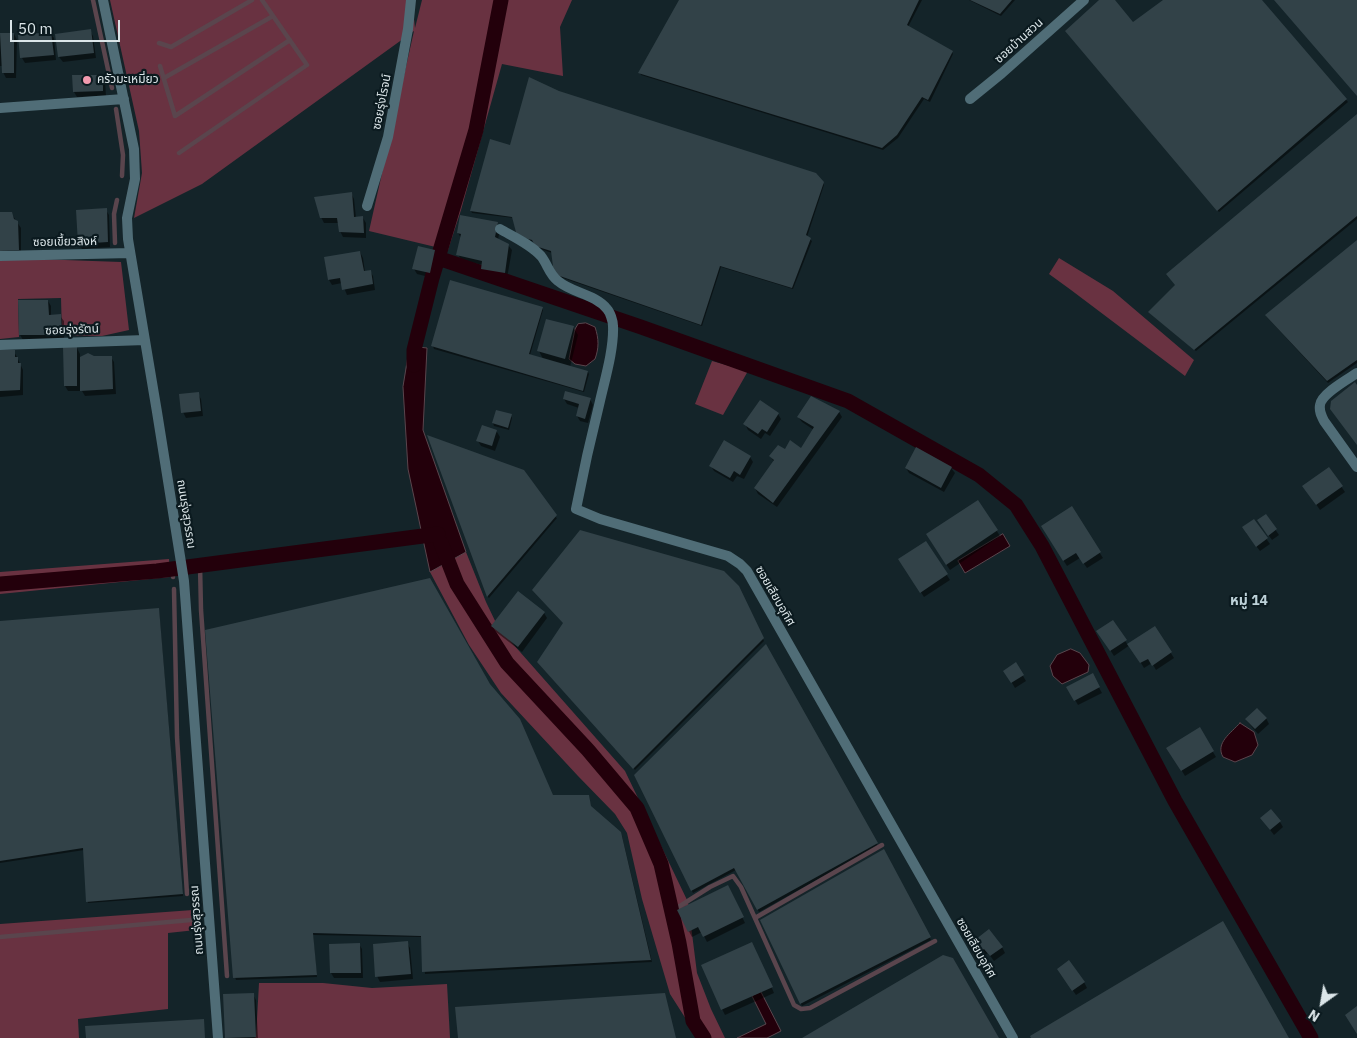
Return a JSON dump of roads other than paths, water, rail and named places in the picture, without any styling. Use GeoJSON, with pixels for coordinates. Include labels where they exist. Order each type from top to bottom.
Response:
{"type":"FeatureCollection","features":[{"type":"Feature","properties":{"kind":"street","name":"ถนนรุ่งสุวรรณ"},"geometry":{"type":"LineString","coordinates":[[103,0],[134,149],[135,179],[127,218],[130,253],[181,560],[218,1038]]}},
{"type":"Feature","properties":{"kind":"street","name":"ซอยรุ่งโรจน์"},"geometry":{"type":"LineString","coordinates":[[367,206],[388,137],[408,29],[411,0]]}},
{"type":"Feature","properties":{"kind":"street","name":"ซอยบ้านสวน"},"geometry":{"type":"LineString","coordinates":[[970,99],[1084,0]]}},
{"type":"Feature","properties":{"kind":"street"},"geometry":{"type":"LineString","coordinates":[[0,108],[124,99]]}},
{"type":"Feature","properties":{"kind":"street","name":"ซอยเลียบอุทิศ"},"geometry":{"type":"LineString","coordinates":[[500,229],[530,247],[540,256],[556,280],[567,288],[600,302],[609,310],[613,325],[612,342],[576,509],[600,519],[728,556],[747,571],[1013,1038]]}},
{"type":"Feature","properties":{"kind":"street","name":"ซอยเขี้ยวสิงห์"},"geometry":{"type":"LineString","coordinates":[[0,256],[130,253]]}},
{"type":"Feature","properties":{"kind":"street","name":"ซอยรุ่งรัตน์"},"geometry":{"type":"LineString","coordinates":[[0,345],[144,340]]}},
{"type":"Feature","properties":{"kind":"street"},"geometry":{"type":"LineString","coordinates":[[1357,372],[1326,395],[1320,403],[1320,412],[1324,421],[1357,467]]}},
{"type":"Feature","properties":{"kind":"waterway"},"geometry":{"type":"LineString","coordinates":[[93,0],[112,88]]}},
{"type":"Feature","properties":{"kind":"waterway"},"geometry":{"type":"LineString","coordinates":[[159,43],[171,47],[252,0]]}},
{"type":"Feature","properties":{"kind":"waterway"},"geometry":{"type":"LineString","coordinates":[[179,153],[307,65],[262,0]]}},
{"type":"Feature","properties":{"kind":"waterway"},"geometry":{"type":"LineString","coordinates":[[414,365],[414,350],[432,278],[476,130],[501,0]]}},
{"type":"Feature","properties":{"kind":"waterway"},"geometry":{"type":"LineString","coordinates":[[164,78],[273,16]]}},
{"type":"Feature","properties":{"kind":"waterway"},"geometry":{"type":"LineString","coordinates":[[160,66],[175,116],[290,40]]}},
{"type":"Feature","properties":{"kind":"waterway"},"geometry":{"type":"LineString","coordinates":[[116,109],[123,155],[122,176]]}},
{"type":"Feature","properties":{"kind":"waterway"},"geometry":{"type":"LineString","coordinates":[[115,243],[114,214],[117,200]]}},
{"type":"Feature","properties":{"kind":"waterway"},"geometry":{"type":"LineString","coordinates":[[438,258],[641,327],[848,401],[979,475],[1016,505],[1042,546],[1175,801],[1311,1038]]}},
{"type":"Feature","properties":{"kind":"waterway"},"geometry":{"type":"LineString","coordinates":[[0,584],[157,571],[438,534]]}},
{"type":"Feature","properties":{"kind":"waterway"},"geometry":{"type":"LineString","coordinates":[[441,543],[457,584],[507,663],[588,750],[637,808],[661,864],[679,943],[693,1021],[704,1038]]}},
{"type":"Feature","properties":{"kind":"waterway"},"geometry":{"type":"LineString","coordinates":[[200,565],[201,610],[227,976]]}},
{"type":"Feature","properties":{"kind":"waterway"},"geometry":{"type":"LineString","coordinates":[[172,569],[173,577]]}},
{"type":"Feature","properties":{"kind":"waterway"},"geometry":{"type":"LineString","coordinates":[[174,589],[177,737],[187,894]]}},
{"type":"Feature","properties":{"kind":"waterway"},"geometry":{"type":"LineString","coordinates":[[755,918],[882,845]]}},
{"type":"Feature","properties":{"kind":"waterway"},"geometry":{"type":"LineString","coordinates":[[672,911],[710,887],[733,876],[741,887],[794,1005],[801,1009],[810,1008],[935,941]]}},
{"type":"Feature","properties":{"kind":"waterway"},"geometry":{"type":"LineString","coordinates":[[0,937],[191,920]]}},
{"type":"Feature","properties":{"kind":"place","name":"ครัวมะเหมี่ยว"},"geometry":{"type":"Point","coordinates":[87,80]}},
{"type":"Feature","properties":{"kind":"district","name":"หมู่ 14"},"geometry":{"type":"Point","coordinates":[1249,601]}}]}
